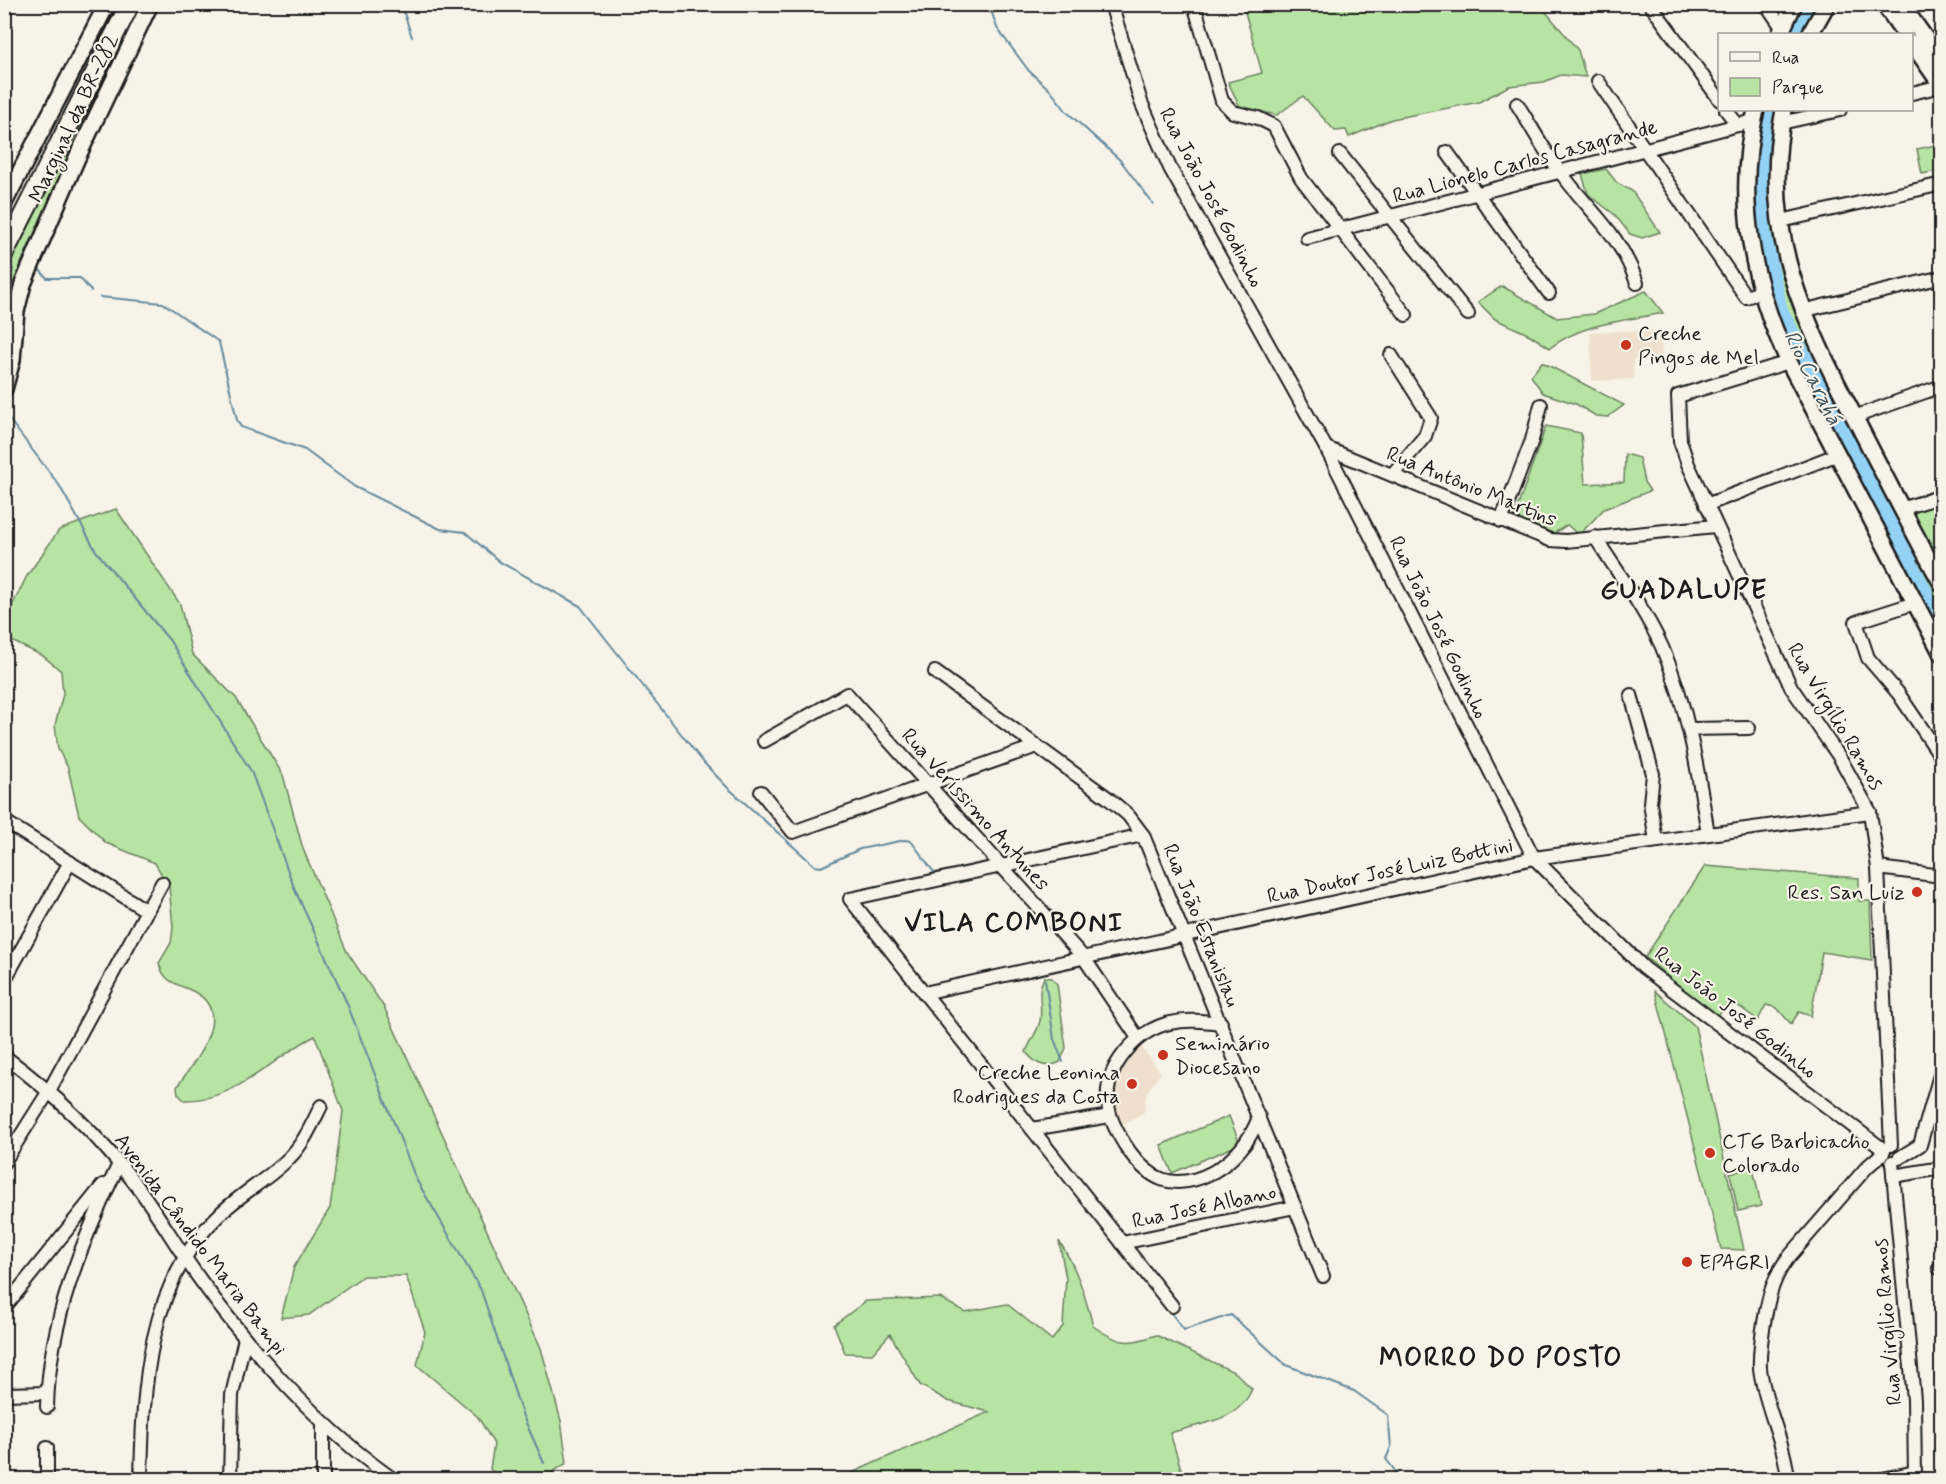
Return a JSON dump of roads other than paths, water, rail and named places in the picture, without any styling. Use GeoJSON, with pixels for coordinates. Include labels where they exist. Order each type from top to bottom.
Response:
{"type":"FeatureCollection","features":[{"type":"Feature","properties":{"kind":"highway"},"geometry":{"type":"LineString","coordinates":[[5,250],[130,4]]}},
{"type":"Feature","properties":{"kind":"main road","name":"Marginal da BR-282"},"geometry":{"type":"LineString","coordinates":[[4,203],[107,4]]}},
{"type":"Feature","properties":{"kind":"main road","name":"Marginal da BR-282"},"geometry":{"type":"LineString","coordinates":[[4,388],[12,360],[16,311],[25,278],[96,117],[150,4]]}},
{"type":"Feature","properties":{"kind":"main road"},"geometry":{"type":"LineString","coordinates":[[1782,32],[1794,4]]}},
{"type":"Feature","properties":{"kind":"main road"},"geometry":{"type":"LineString","coordinates":[[1811,33],[1827,4]]}},
{"type":"Feature","properties":{"kind":"main road"},"geometry":{"type":"LineString","coordinates":[[1884,4],[1904,33]]}},
{"type":"Feature","properties":{"kind":"main road"},"geometry":{"type":"LineString","coordinates":[[1901,4],[1941,62]]}},
{"type":"Feature","properties":{"kind":"main road"},"geometry":{"type":"LineString","coordinates":[[1913,46],[1941,86]]}},
{"type":"Feature","properties":{"kind":"main road"},"geometry":{"type":"LineString","coordinates":[[1754,115],[1746,198],[1751,249],[1761,292],[1789,362],[1941,654]]}},
{"type":"Feature","properties":{"kind":"main road"},"geometry":{"type":"LineString","coordinates":[[1782,116],[1777,176],[1780,221],[1789,268],[1802,311],[1941,584]]}},
{"type":"Feature","properties":{"kind":"street","name":"Rua João José Godinho"},"geometry":{"type":"LineString","coordinates":[[1111,4],[1138,93],[1170,168],[1326,448],[1534,858],[1644,968],[1890,1154]]}},
{"type":"Feature","properties":{"kind":"street"},"geometry":{"type":"LineString","coordinates":[[1194,4],[1222,101],[1227,108],[1274,126],[1298,172],[1406,315]]}},
{"type":"Feature","properties":{"kind":"street"},"geometry":{"type":"LineString","coordinates":[[1650,4],[1718,99]]}},
{"type":"Feature","properties":{"kind":"street"},"geometry":{"type":"LineString","coordinates":[[1766,4],[1782,32]]}},
{"type":"Feature","properties":{"kind":"street"},"geometry":{"type":"LineString","coordinates":[[1598,81],[1746,297],[1761,292]]}},
{"type":"Feature","properties":{"kind":"street"},"geometry":{"type":"LineString","coordinates":[[1913,93],[1941,86]]}},
{"type":"Feature","properties":{"kind":"street"},"geometry":{"type":"LineString","coordinates":[[1516,104],[1560,172],[1611,232],[1623,251],[1637,283]]}},
{"type":"Feature","properties":{"kind":"street"},"geometry":{"type":"LineString","coordinates":[[1727,111],[1738,125]]}},
{"type":"Feature","properties":{"kind":"street"},"geometry":{"type":"LineString","coordinates":[[1782,116],[1830,111]]}},
{"type":"Feature","properties":{"kind":"street","name":"Rua Lionelo Carlos Casagrande"},"geometry":{"type":"LineString","coordinates":[[1307,238],[1738,125],[1754,115]]}},
{"type":"Feature","properties":{"kind":"street"},"geometry":{"type":"LineString","coordinates":[[1446,152],[1550,293]]}},
{"type":"Feature","properties":{"kind":"street"},"geometry":{"type":"LineString","coordinates":[[1340,154],[1468,314]]}},
{"type":"Feature","properties":{"kind":"street"},"geometry":{"type":"LineString","coordinates":[[1780,221],[1941,184]]}},
{"type":"Feature","properties":{"kind":"street"},"geometry":{"type":"LineString","coordinates":[[1802,311],[1941,277]]}},
{"type":"Feature","properties":{"kind":"street"},"geometry":{"type":"LineString","coordinates":[[1391,355],[1431,418],[1425,436],[1392,475]]}},
{"type":"Feature","properties":{"kind":"street","name":"Rua Virgílio Ramos"},"geometry":{"type":"LineString","coordinates":[[1789,362],[1678,396],[1680,441],[1715,526],[1791,687],[1840,758],[1870,812],[1878,868],[1890,1154],[1914,1400],[1915,1476]]}},
{"type":"Feature","properties":{"kind":"street"},"geometry":{"type":"LineString","coordinates":[[1854,417],[1941,386]]}},
{"type":"Feature","properties":{"kind":"street"},"geometry":{"type":"LineString","coordinates":[[1501,521],[1532,440],[1540,405]]}},
{"type":"Feature","properties":{"kind":"street","name":"Rua Antônio Martins"},"geometry":{"type":"LineString","coordinates":[[1326,448],[1550,540],[1715,526]]}},
{"type":"Feature","properties":{"kind":"street"},"geometry":{"type":"LineString","coordinates":[[1706,505],[1836,455]]}},
{"type":"Feature","properties":{"kind":"street"},"geometry":{"type":"LineString","coordinates":[[1901,509],[1941,495]]}},
{"type":"Feature","properties":{"kind":"street"},"geometry":{"type":"LineString","coordinates":[[1595,537],[1631,592],[1661,646],[1674,678],[1690,729],[1708,834]]}},
{"type":"Feature","properties":{"kind":"street"},"geometry":{"type":"LineString","coordinates":[[1915,603],[1856,622],[1868,657],[1898,693],[1941,758]]}},
{"type":"Feature","properties":{"kind":"street","name":"Rua João Estanislau"},"geometry":{"type":"LineString","coordinates":[[935,672],[1118,805],[1143,835],[1323,1276]]}},
{"type":"Feature","properties":{"kind":"street","name":"Rua Veríssimo Antunes"},"geometry":{"type":"LineString","coordinates":[[764,741],[847,694],[1084,958],[1138,1038]]}},
{"type":"Feature","properties":{"kind":"street"},"geometry":{"type":"LineString","coordinates":[[1631,695],[1653,774],[1650,803],[1656,841]]}},
{"type":"Feature","properties":{"kind":"street"},"geometry":{"type":"LineString","coordinates":[[1690,729],[1749,728]]}},
{"type":"Feature","properties":{"kind":"street"},"geometry":{"type":"LineString","coordinates":[[761,792],[793,832],[1037,746]]}},
{"type":"Feature","properties":{"kind":"street","name":"Rua Doutor José Luiz Bottini"},"geometry":{"type":"LineString","coordinates":[[924,993],[1534,858],[1870,812]]}},
{"type":"Feature","properties":{"kind":"street"},"geometry":{"type":"LineString","coordinates":[[4,821],[147,911]]}},
{"type":"Feature","properties":{"kind":"street"},"geometry":{"type":"LineString","coordinates":[[1143,835],[850,899],[1172,1306]]}},
{"type":"Feature","properties":{"kind":"street"},"geometry":{"type":"LineString","coordinates":[[4,981],[70,862]]}},
{"type":"Feature","properties":{"kind":"street"},"geometry":{"type":"LineString","coordinates":[[1878,868],[1941,876]]}},
{"type":"Feature","properties":{"kind":"street"},"geometry":{"type":"LineString","coordinates":[[4,1162],[49,1092],[162,883]]}},
{"type":"Feature","properties":{"kind":"street"},"geometry":{"type":"LineString","coordinates":[[1221,1023],[1170,1023],[1152,1029],[1138,1038],[1122,1057],[1111,1079],[1107,1103],[1110,1116],[1138,1163],[1156,1177],[1177,1182],[1205,1176],[1232,1159],[1248,1140],[1258,1117]]}},
{"type":"Feature","properties":{"kind":"street","name":"Avenida Cândido Maria Bampi"},"geometry":{"type":"LineString","coordinates":[[4,1056],[49,1092],[119,1164],[245,1338],[323,1423],[394,1479]]}},
{"type":"Feature","properties":{"kind":"street"},"geometry":{"type":"LineString","coordinates":[[1788,1479],[1784,1450],[1760,1368],[1761,1343],[1769,1295],[1779,1269],[1861,1177],[1890,1154],[1916,1150],[1923,1138],[1941,1068]]}},
{"type":"Feature","properties":{"kind":"street"},"geometry":{"type":"LineString","coordinates":[[141,1479],[143,1407],[150,1358],[161,1309],[185,1258],[216,1217],[292,1156],[321,1106]]}},
{"type":"Feature","properties":{"kind":"street"},"geometry":{"type":"LineString","coordinates":[[1032,1129],[1110,1116]]}},
{"type":"Feature","properties":{"kind":"street"},"geometry":{"type":"LineString","coordinates":[[4,1308],[119,1164]]}},
{"type":"Feature","properties":{"kind":"street"},"geometry":{"type":"LineString","coordinates":[[47,1407],[58,1319],[68,1284],[94,1216],[119,1164]]}},
{"type":"Feature","properties":{"kind":"street"},"geometry":{"type":"LineString","coordinates":[[1893,1176],[1941,1168]]}},
{"type":"Feature","properties":{"kind":"street","name":"Rua José Albano"},"geometry":{"type":"LineString","coordinates":[[1122,1243],[1295,1207]]}},
{"type":"Feature","properties":{"kind":"street"},"geometry":{"type":"LineString","coordinates":[[230,1479],[232,1395],[245,1338]]}},
{"type":"Feature","properties":{"kind":"street"},"geometry":{"type":"LineString","coordinates":[[4,1394],[47,1394]]}},
{"type":"Feature","properties":{"kind":"street"},"geometry":{"type":"LineString","coordinates":[[323,1423],[323,1479]]}},
{"type":"Feature","properties":{"kind":"street"},"geometry":{"type":"LineString","coordinates":[[47,1448],[47,1479]]}},
{"type":"Feature","properties":{"kind":"street"},"geometry":{"type":"LineString","coordinates":[[1878,1479],[1915,1476]]}},
{"type":"Feature","properties":{"kind":"waterway"},"geometry":{"type":"LineString","coordinates":[[401,4],[412,37]]}},
{"type":"Feature","properties":{"kind":"waterway"},"geometry":{"type":"LineString","coordinates":[[989,4],[997,28],[1029,71],[1050,90],[1067,112],[1121,161],[1153,204]]}},
{"type":"Feature","properties":{"kind":"waterway","name":"Rio Carahá"},"geometry":{"type":"LineString","coordinates":[[1796,33],[1812,4]]}},
{"type":"Feature","properties":{"kind":"waterway","name":"Rio Carahá"},"geometry":{"type":"LineString","coordinates":[[1771,111],[1766,133],[1762,182],[1763,229],[1780,309],[1942,624]]}},
{"type":"Feature","properties":{"kind":"waterway"},"geometry":{"type":"LineString","coordinates":[[37,267],[47,278],[80,278],[91,291]]}},
{"type":"Feature","properties":{"kind":"waterway"},"geometry":{"type":"LineString","coordinates":[[4,290],[13,269]]}},
{"type":"Feature","properties":{"kind":"waterway"},"geometry":{"type":"LineString","coordinates":[[100,297],[163,303],[219,342],[237,420],[241,427],[305,450],[355,487],[440,529],[465,532],[500,562],[580,606],[704,763],[727,787],[815,866],[821,867],[860,849],[905,840],[911,841],[936,875]]}},
{"type":"Feature","properties":{"kind":"waterway"},"geometry":{"type":"LineString","coordinates":[[5,414],[59,485],[96,551],[170,641],[251,771],[295,890],[346,1001],[416,1179],[481,1290],[522,1414],[544,1463]]}},
{"type":"Feature","properties":{"kind":"waterway"},"geometry":{"type":"LineString","coordinates":[[1045,980],[1054,1039],[1063,1062]]}},
{"type":"Feature","properties":{"kind":"waterway"},"geometry":{"type":"LineString","coordinates":[[1169,1310],[1184,1330],[1231,1315],[1286,1365],[1354,1391],[1388,1415],[1391,1447],[1386,1459],[1402,1480]]}},
{"type":"Feature","properties":{"kind":"place","name":"Creche Pingos de Mel"},"geometry":{"type":"Point","coordinates":[1626,345]}},
{"type":"Feature","properties":{"kind":"place","name":"Res. San Luiz"},"geometry":{"type":"Point","coordinates":[1917,892]}},
{"type":"Feature","properties":{"kind":"place","name":"Seminário Diocesano"},"geometry":{"type":"Point","coordinates":[1163,1055]}},
{"type":"Feature","properties":{"kind":"place","name":"Creche Leonina Rodrigues da Costa"},"geometry":{"type":"Point","coordinates":[1132,1084]}},
{"type":"Feature","properties":{"kind":"place","name":"CTG Barbicacho Colorado"},"geometry":{"type":"Point","coordinates":[1710,1153]}},
{"type":"Feature","properties":{"kind":"place","name":"EPAGRI"},"geometry":{"type":"Point","coordinates":[1687,1262]}},
{"type":"Feature","properties":{"kind":"district","name":"GUADALUPE"},"geometry":{"type":"Point","coordinates":[1684,589]}},
{"type":"Feature","properties":{"kind":"district","name":"VILA COMBONI"},"geometry":{"type":"Point","coordinates":[1014,922]}},
{"type":"Feature","properties":{"kind":"district","name":"MORRO DO POSTO"},"geometry":{"type":"Point","coordinates":[1501,1357]}}]}
